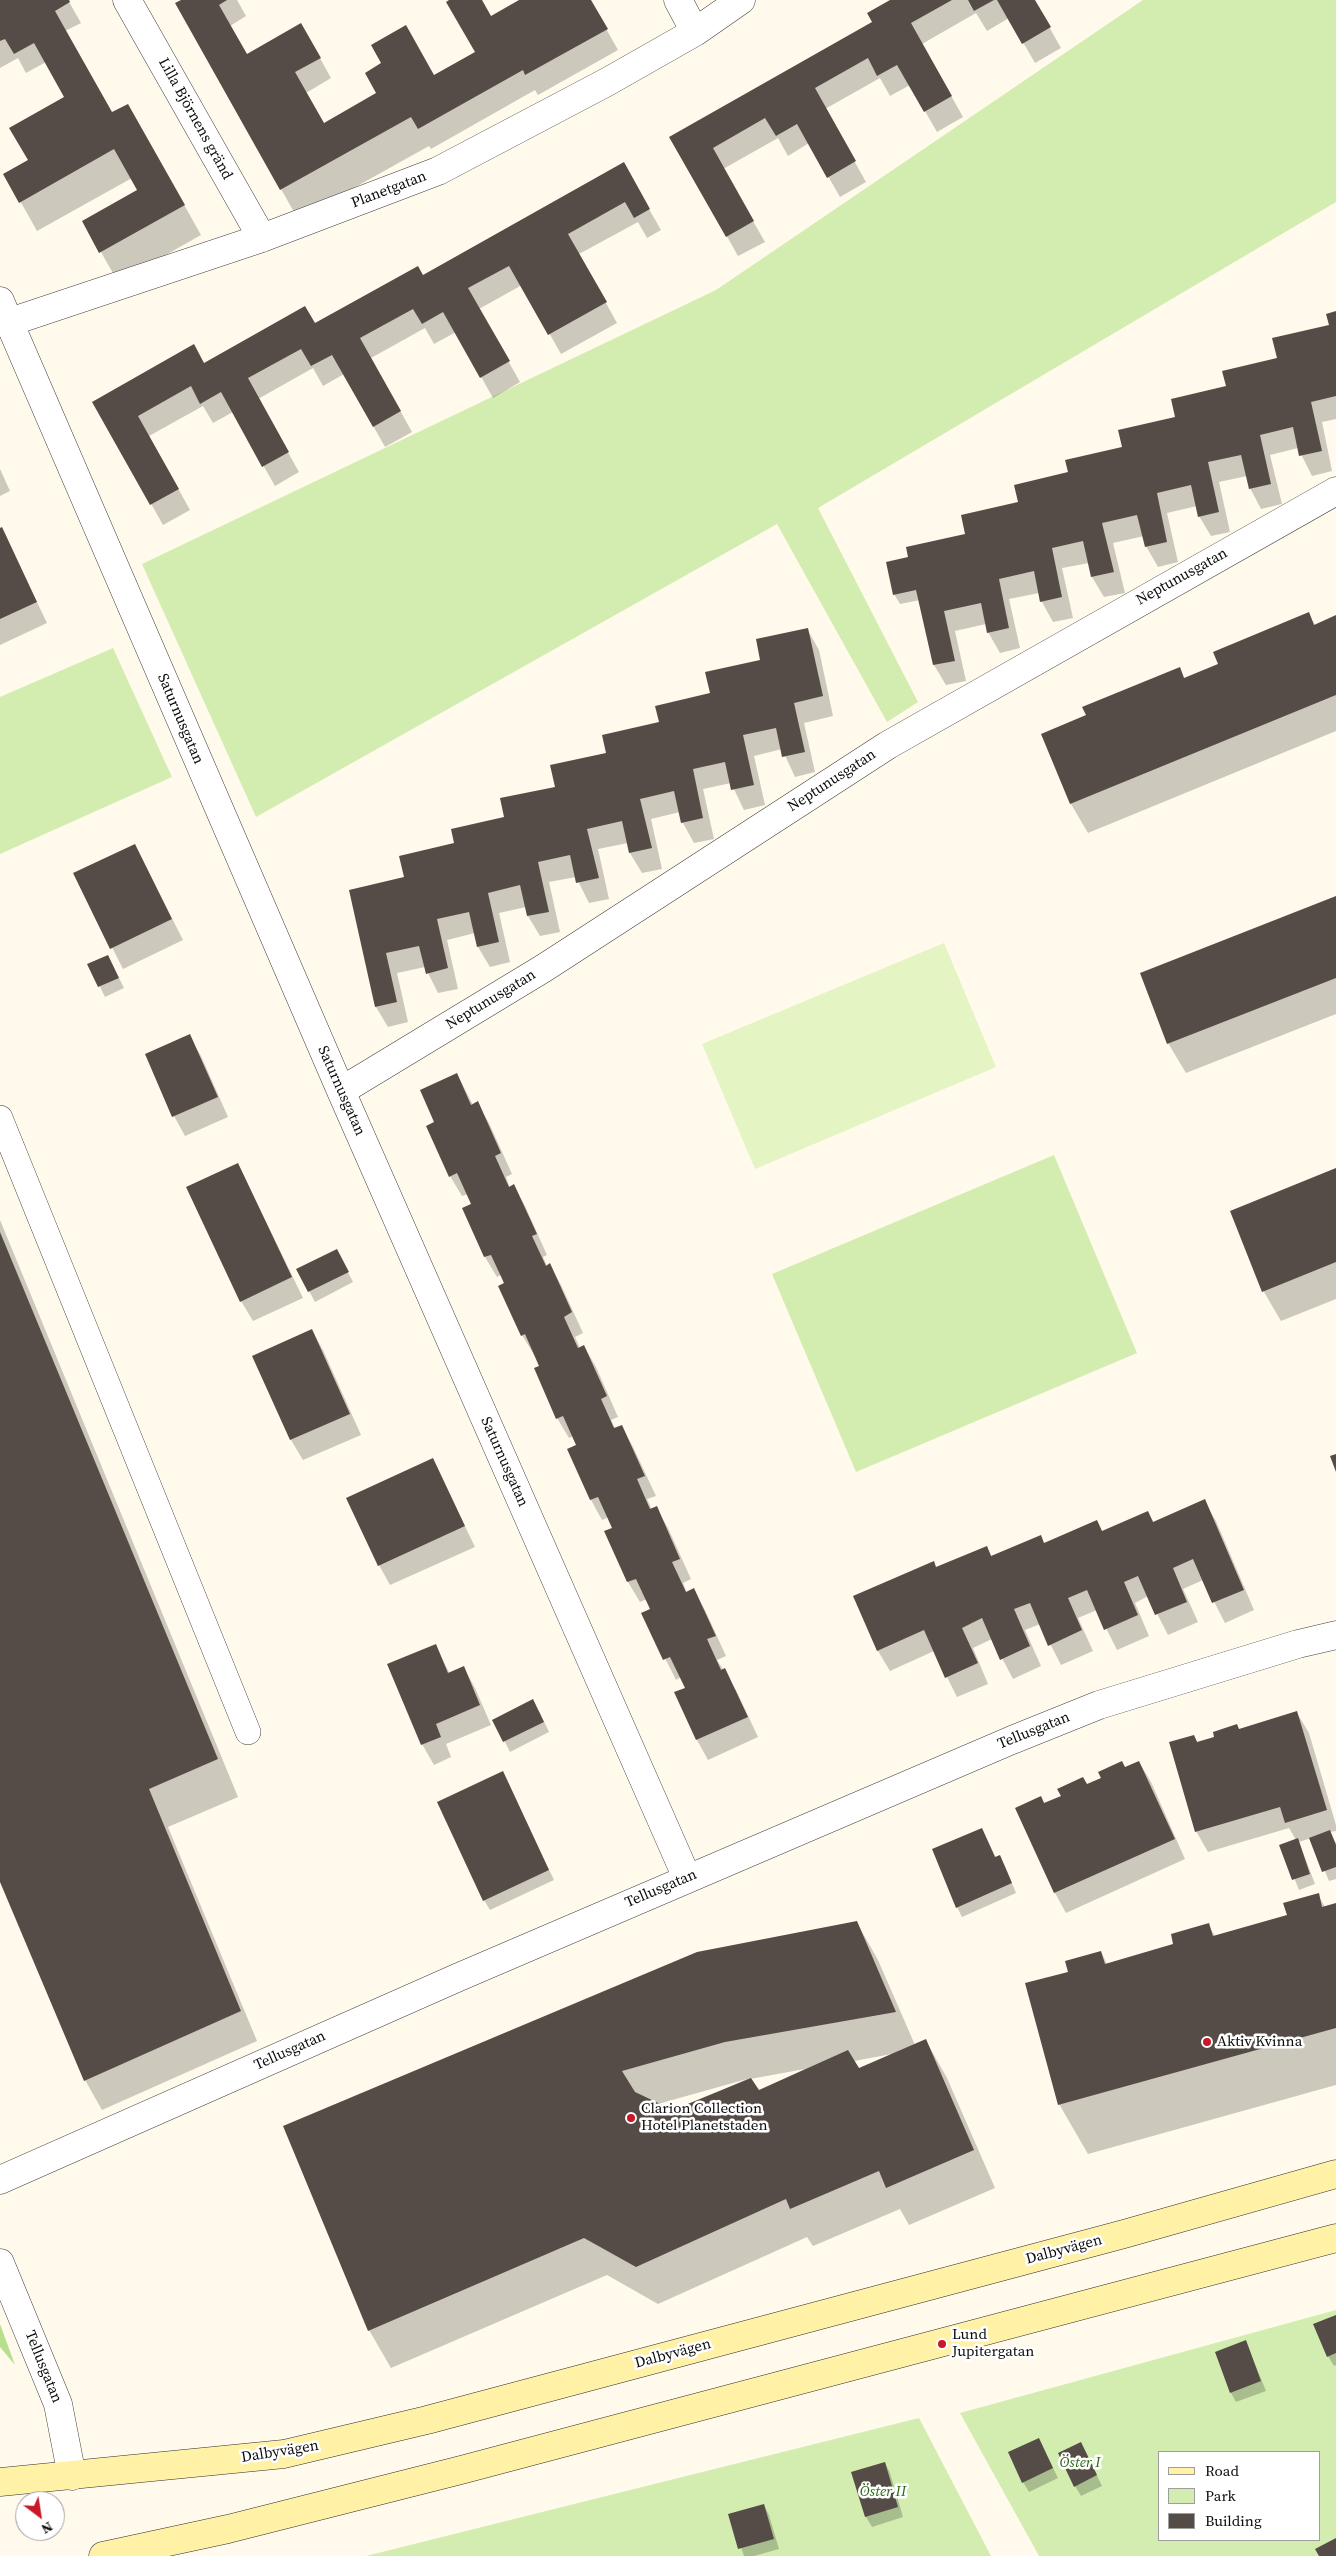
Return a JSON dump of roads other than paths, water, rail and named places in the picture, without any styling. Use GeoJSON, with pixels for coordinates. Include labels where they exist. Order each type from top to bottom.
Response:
{"type":"FeatureCollection","features":[{"type":"Feature","properties":{"kind":"main road","name":"Dalbyvägen"},"geometry":{"type":"LineString","coordinates":[[0,2482],[284,2454],[465,2409],[1124,2234],[1336,2174]]}},
{"type":"Feature","properties":{"kind":"main road"},"geometry":{"type":"LineString","coordinates":[[102,2556],[228,2529],[451,2473],[1336,2238]]}},
{"type":"Feature","properties":{"kind":"street","name":"Lilla Björnens gränd"},"geometry":{"type":"LineString","coordinates":[[128,0],[262,238]]}},
{"type":"Feature","properties":{"kind":"street"},"geometry":{"type":"LineString","coordinates":[[678,0],[695,32]]}},
{"type":"Feature","properties":{"kind":"street","name":"Planetgatan"},"geometry":{"type":"LineString","coordinates":[[5,312],[262,238],[438,171],[607,82],[695,32],[741,0]]}},
{"type":"Feature","properties":{"kind":"street","name":"Saturnusgatan"},"geometry":{"type":"LineString","coordinates":[[5,312],[341,1092],[688,1878]]}},
{"type":"Feature","properties":{"kind":"street","name":"Neptunusgatan"},"geometry":{"type":"LineString","coordinates":[[341,1092],[544,968],[888,745],[1336,491]]}},
{"type":"Feature","properties":{"kind":"street","name":"Tellusgatan"},"geometry":{"type":"LineString","coordinates":[[0,2180],[688,1878],[1099,1705],[1298,1644],[1336,1635]]}},
{"type":"Feature","properties":{"kind":"street","name":"Tellusgatan"},"geometry":{"type":"LineString","coordinates":[[0,2263],[58,2404],[72,2476]]}},
{"type":"Feature","properties":{"kind":"lane"},"geometry":{"type":"LineString","coordinates":[[0,1118],[248,1732]]}},
{"type":"Feature","properties":{"kind":"place","name":"Aktiv Kvinna"},"geometry":{"type":"Point","coordinates":[1207,2042]}},
{"type":"Feature","properties":{"kind":"place","name":"Clarion Collection Hotel Planetstaden"},"geometry":{"type":"Point","coordinates":[631,2118]}},
{"type":"Feature","properties":{"kind":"place","name":"Lund Jupitergatan"},"geometry":{"type":"Point","coordinates":[942,2344]}},
{"type":"Feature","properties":{"kind":"park label","name":"Öster I"},"geometry":{"type":"Point","coordinates":[1080,2463]}},
{"type":"Feature","properties":{"kind":"park label","name":"Öster II"},"geometry":{"type":"Point","coordinates":[883,2492]}}]}
